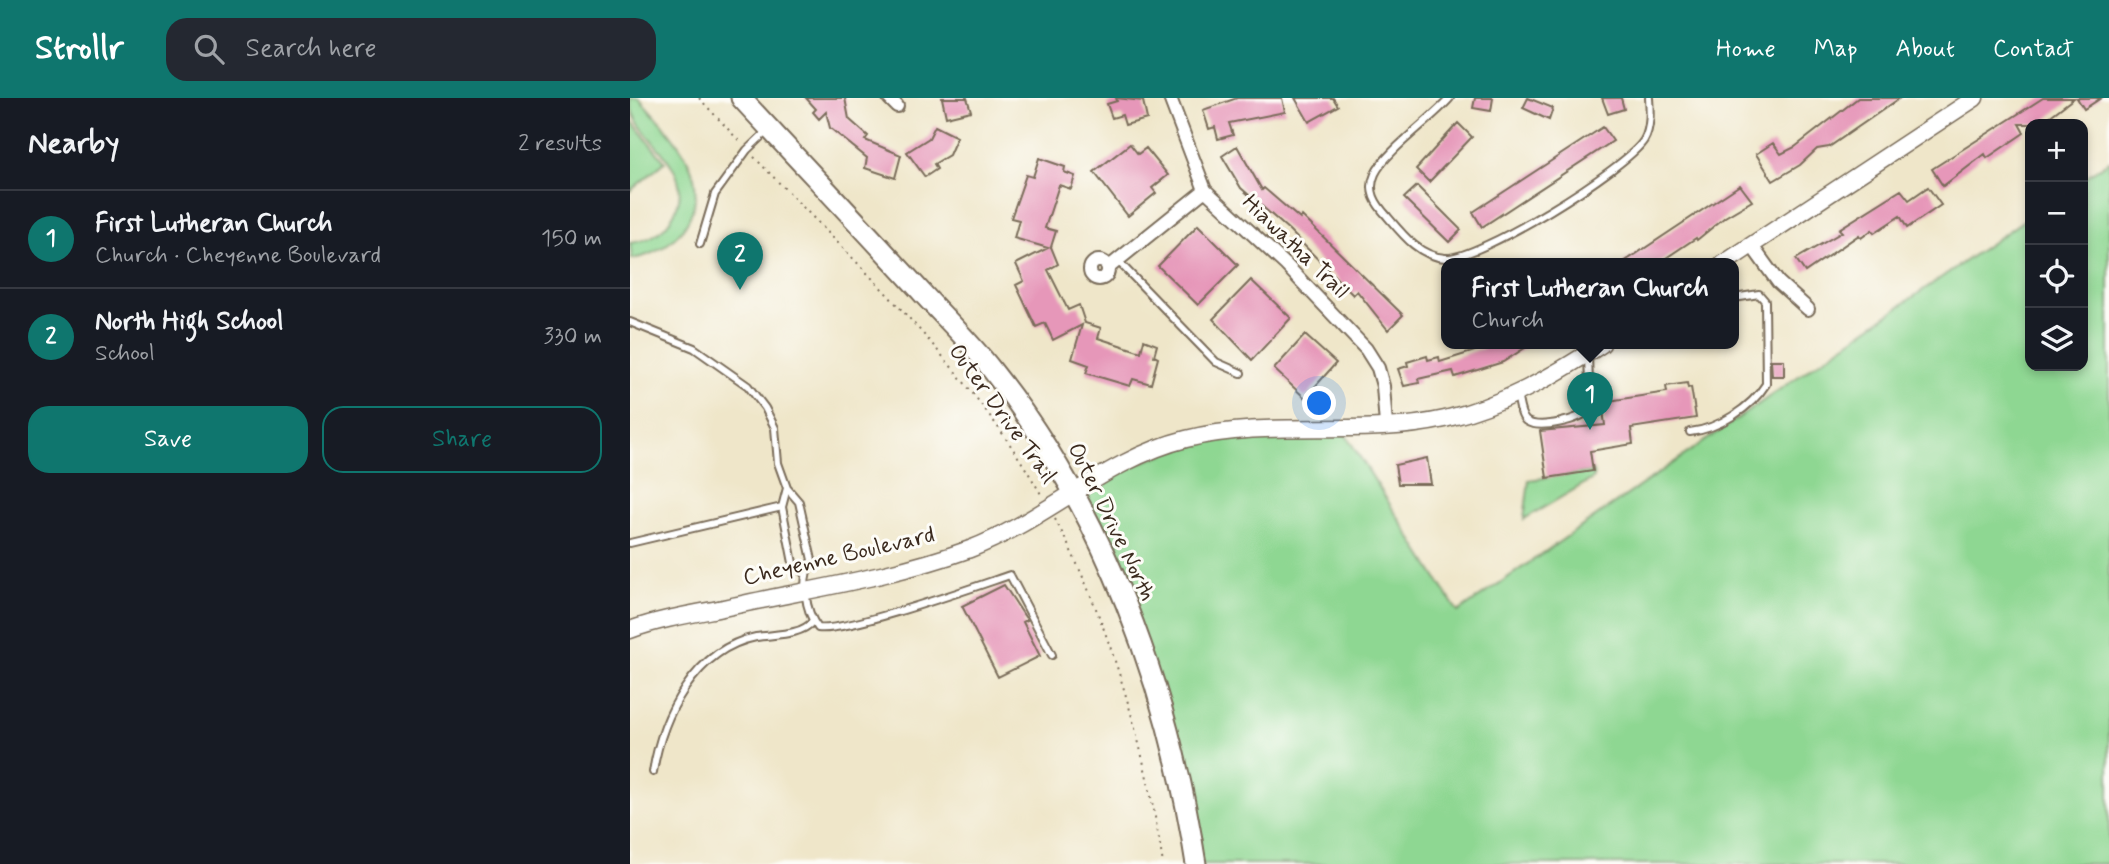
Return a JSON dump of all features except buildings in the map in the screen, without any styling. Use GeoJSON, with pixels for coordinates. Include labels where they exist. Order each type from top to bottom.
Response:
{"type":"FeatureCollection","features":[{"type":"Feature","properties":{"kind":"main road","name":"Outer Drive North"},"geometry":{"type":"LineString","coordinates":[[741,98],[991,368],[1040,436],[1072,492],[1108,565],[1149,670],[1182,784],[1196,864]]}},
{"type":"Feature","properties":{"kind":"street","name":"Hiawatha Trail"},"geometry":{"type":"LineString","coordinates":[[1170,98],[1205,190],[1286,265],[1366,349],[1381,377],[1387,425]]}},
{"type":"Feature","properties":{"kind":"street"},"geometry":{"type":"LineString","coordinates":[[1733,258],[1975,98]]}},
{"type":"Feature","properties":{"kind":"street"},"geometry":{"type":"LineString","coordinates":[[1113,265],[1205,190]]}},
{"type":"Feature","properties":{"kind":"street"},"geometry":{"type":"LineString","coordinates":[[1752,246],[1778,282],[1808,309]]}},
{"type":"Feature","properties":{"kind":"street","name":"Cheyenne Boulevard"},"geometry":{"type":"LineString","coordinates":[[630,630],[805,581],[883,575],[970,549],[1019,526],[1134,457],[1187,439],[1227,431],[1387,425],[1444,419],[1517,394],[1594,349]]}},
{"type":"Feature","properties":{"kind":"lane"},"geometry":{"type":"LineString","coordinates":[[1442,258],[1425,255],[1410,242],[1375,203],[1371,187],[1378,167],[1450,98]]}},
{"type":"Feature","properties":{"kind":"lane"},"geometry":{"type":"LineString","coordinates":[[1451,258],[1488,246],[1624,162],[1645,138],[1649,98]]}},
{"type":"Feature","properties":{"kind":"lane"},"geometry":{"type":"LineString","coordinates":[[700,243],[715,194],[747,150],[769,129]]}},
{"type":"Feature","properties":{"kind":"lane"},"geometry":{"type":"LineString","coordinates":[[1113,265],[1216,362],[1241,373]]}},
{"type":"Feature","properties":{"kind":"lane"},"geometry":{"type":"LineString","coordinates":[[1690,432],[1709,430],[1759,396],[1766,384],[1765,301],[1759,294],[1739,298]]}},
{"type":"Feature","properties":{"kind":"lane"},"geometry":{"type":"LineString","coordinates":[[630,322],[694,348],[748,386],[765,408],[775,428],[778,463],[787,488],[799,502],[811,560],[805,581]]}},
{"type":"Feature","properties":{"kind":"lane"},"geometry":{"type":"LineString","coordinates":[[1517,394],[1522,415],[1531,423],[1541,424],[1583,416],[1590,409],[1587,354]]}},
{"type":"Feature","properties":{"kind":"lane"},"geometry":{"type":"LineString","coordinates":[[787,488],[782,507],[793,564],[805,581],[813,621],[818,628],[825,629],[1010,575],[1052,655]]}},
{"type":"Feature","properties":{"kind":"lane"},"geometry":{"type":"LineString","coordinates":[[630,543],[782,507]]}},
{"type":"Feature","properties":{"kind":"lane"},"geometry":{"type":"LineString","coordinates":[[653,772],[659,746],[678,701],[703,667],[731,646],[753,638],[804,629],[813,621]]}},
{"type":"Feature","properties":{"kind":"path","name":"Outer Drive Trail"},"geometry":{"type":"LineString","coordinates":[[699,98],[933,346],[1017,454],[1049,507],[1076,562],[1128,704],[1147,777],[1163,864]]}},
{"type":"Feature","properties":{"kind":"green space"},"geometry":{"type":"Polygon","coordinates":[[[630,98],[639,98],[679,146],[689,163],[695,196],[692,211],[675,237],[648,255],[632,259],[630,243],[654,236],[671,219],[679,200],[679,183],[673,168],[641,127],[633,113],[630,98]]]}},
{"type":"Feature","properties":{"kind":"green space"},"geometry":{"type":"Polygon","coordinates":[[[630,119],[665,162],[630,191],[630,119]]]}},
{"type":"Feature","properties":{"kind":"green space"},"geometry":{"type":"Polygon","coordinates":[[[2109,161],[2109,864],[1196,864],[1181,771],[1077,494],[1152,458],[1211,440],[1259,434],[1344,432],[1458,612],[2025,219],[2025,371],[2088,371],[2088,176],[2109,161]]]}},
{"type":"Feature","properties":{"kind":"green space"},"geometry":{"type":"Polygon","coordinates":[[[1593,471],[1594,478],[1524,519],[1529,480],[1593,471]]]}},
{"type":"Feature","properties":{"kind":"place","name":"North High School"},"geometry":{"type":"Point","coordinates":[740,290]}},
{"type":"Feature","properties":{"kind":"place","name":"First Lutheran Church"},"geometry":{"type":"Point","coordinates":[1590,430]}}]}
